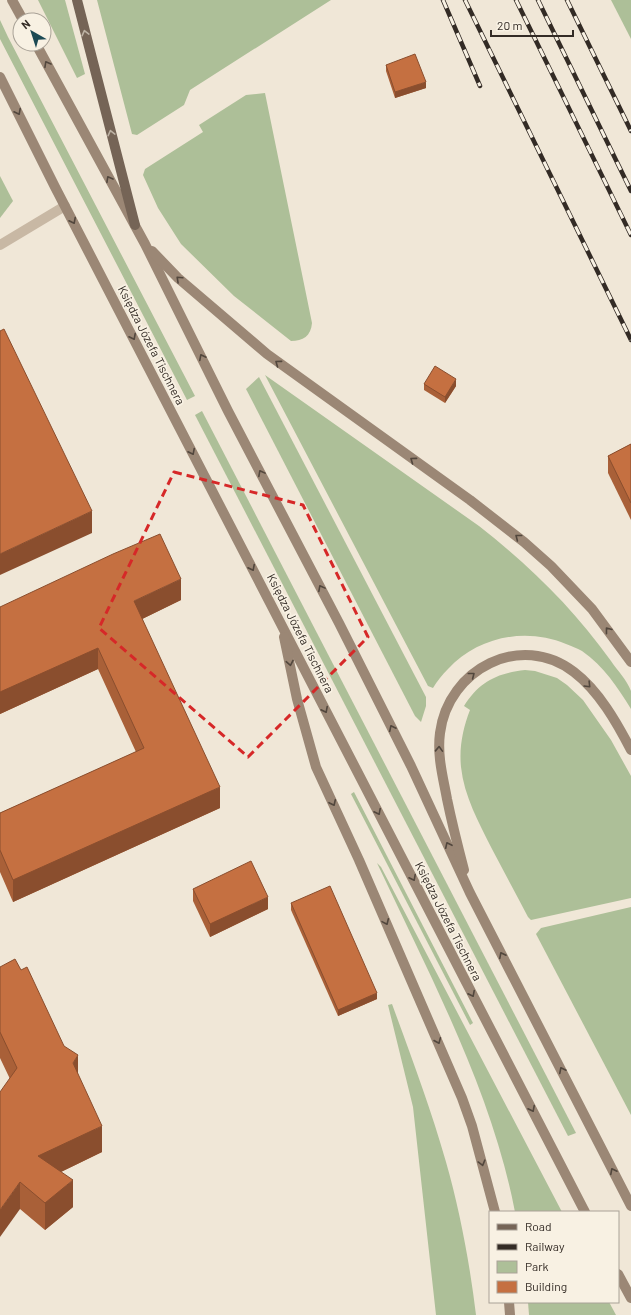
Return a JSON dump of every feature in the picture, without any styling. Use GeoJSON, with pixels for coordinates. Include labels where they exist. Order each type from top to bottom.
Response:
{"type":"FeatureCollection","features":[{"type":"Feature","properties":{"kind":"main road"},"geometry":{"type":"LineString","coordinates":[[12,0],[19,12]]}},
{"type":"Feature","properties":{"kind":"main road"},"geometry":{"type":"LineString","coordinates":[[77,0],[135,225]]}},
{"type":"Feature","properties":{"kind":"main road"},"geometry":{"type":"LineString","coordinates":[[40,52],[145,244],[228,411],[339,623],[410,766],[470,893],[631,1206]]}},
{"type":"Feature","properties":{"kind":"main road","name":"Księdza Józefa Tischnera"},"geometry":{"type":"LineString","coordinates":[[0,77],[65,206],[586,1211]]}},
{"type":"Feature","properties":{"kind":"main road"},"geometry":{"type":"LineString","coordinates":[[145,244],[178,278],[267,354],[470,500],[524,542],[551,566],[592,609],[631,662]]}},
{"type":"Feature","properties":{"kind":"main road"},"geometry":{"type":"LineString","coordinates":[[282,625],[297,699],[316,768],[362,867],[459,1092],[472,1126],[495,1211]]}},
{"type":"Feature","properties":{"kind":"main road"},"geometry":{"type":"LineString","coordinates":[[470,893],[455,834],[439,760],[440,733],[444,716],[455,693],[467,679],[490,663],[504,658],[521,655],[535,656],[562,665],[574,672],[605,706],[631,750]]}},
{"type":"Feature","properties":{"kind":"main road"},"geometry":{"type":"LineString","coordinates":[[619,1276],[631,1298]]}},
{"type":"Feature","properties":{"kind":"main road"},"geometry":{"type":"LineString","coordinates":[[509,1303],[510,1315]]}},
{"type":"Feature","properties":{"kind":"street"},"geometry":{"type":"LineString","coordinates":[[0,245],[65,206]]}},
{"type":"Feature","properties":{"kind":"highlighted area"},"geometry":{"type":"Polygon","coordinates":[[[174,472],[303,505],[368,637],[248,757],[99,628],[174,472]]]}},
{"type":"Feature","properties":{"kind":"green space"},"geometry":{"type":"Polygon","coordinates":[[[38,0],[65,0],[85,74],[77,78],[52,28],[52,12],[44,12],[38,0]]]}},
{"type":"Feature","properties":{"kind":"green space"},"geometry":{"type":"Polygon","coordinates":[[[97,0],[331,0],[190,90],[184,105],[137,135],[132,134],[97,0]]]}},
{"type":"Feature","properties":{"kind":"green space"},"geometry":{"type":"Polygon","coordinates":[[[611,0],[631,0],[631,39],[611,0]]]}},
{"type":"Feature","properties":{"kind":"green space"},"geometry":{"type":"Polygon","coordinates":[[[0,20],[12,45],[12,52],[16,52],[195,396],[187,400],[0,39],[0,20]]]}},
{"type":"Feature","properties":{"kind":"green space"},"geometry":{"type":"Polygon","coordinates":[[[265,93],[312,323],[310,331],[306,337],[295,341],[291,341],[234,296],[181,244],[158,208],[143,175],[145,169],[203,132],[199,125],[246,95],[265,93]]]}},
{"type":"Feature","properties":{"kind":"green space"},"geometry":{"type":"Polygon","coordinates":[[[0,176],[13,201],[0,218],[0,176]]]}},
{"type":"Feature","properties":{"kind":"green space"},"geometry":{"type":"Polygon","coordinates":[[[265,375],[479,526],[516,556],[550,589],[582,623],[597,642],[629,687],[631,691],[631,709],[604,670],[590,657],[580,650],[566,644],[534,636],[503,638],[473,649],[448,669],[433,688],[428,686],[265,375]]]}},
{"type":"Feature","properties":{"kind":"green space"},"geometry":{"type":"Polygon","coordinates":[[[259,377],[426,697],[426,706],[421,722],[415,716],[246,389],[259,377]]]}},
{"type":"Feature","properties":{"kind":"green space"},"geometry":{"type":"Polygon","coordinates":[[[202,411],[576,1133],[568,1136],[195,415],[202,411]]]}},
{"type":"Feature","properties":{"kind":"green space"},"geometry":{"type":"Polygon","coordinates":[[[525,670],[535,671],[557,678],[583,700],[611,740],[631,776],[631,898],[531,920],[528,917],[477,819],[465,788],[461,767],[462,738],[470,710],[464,706],[476,691],[490,680],[497,676],[525,670]]]}},
{"type":"Feature","properties":{"kind":"green space"},"geometry":{"type":"Polygon","coordinates":[[[354,792],[473,1023],[470,1025],[351,794],[354,792]]]}},
{"type":"Feature","properties":{"kind":"green space"},"geometry":{"type":"Polygon","coordinates":[[[377,863],[381,867],[561,1211],[515,1211],[505,1167],[491,1122],[457,1034],[377,863]]]}},
{"type":"Feature","properties":{"kind":"green space"},"geometry":{"type":"Polygon","coordinates":[[[631,907],[631,1115],[536,934],[541,928],[631,907]]]}},
{"type":"Feature","properties":{"kind":"green space"},"geometry":{"type":"Polygon","coordinates":[[[392,1004],[427,1102],[451,1181],[464,1238],[476,1315],[436,1315],[413,1107],[388,1005],[392,1004]]]}},
{"type":"Feature","properties":{"kind":"green space"},"geometry":{"type":"Polygon","coordinates":[[[528,1303],[610,1303],[616,1315],[529,1315],[528,1303]]]}},
{"type":"Feature","properties":{"kind":"building"},"geometry":{"type":"Polygon","coordinates":[[[415,54],[426,82],[395,92],[386,65],[415,54]]]}},
{"type":"Feature","properties":{"kind":"building"},"geometry":{"type":"Polygon","coordinates":[[[4,329],[92,511],[0,554],[0,331],[4,329]]]}},
{"type":"Feature","properties":{"kind":"building"},"geometry":{"type":"Polygon","coordinates":[[[435,366],[456,379],[445,397],[424,384],[435,366]]]}},
{"type":"Feature","properties":{"kind":"building"},"geometry":{"type":"Polygon","coordinates":[[[631,444],[631,503],[608,456],[631,444]]]}},
{"type":"Feature","properties":{"kind":"building"},"geometry":{"type":"Polygon","coordinates":[[[160,534],[181,579],[134,601],[220,787],[13,880],[0,850],[0,813],[144,748],[98,648],[0,692],[0,607],[113,554],[160,534]]]}},
{"type":"Feature","properties":{"kind":"building"},"geometry":{"type":"Polygon","coordinates":[[[251,861],[268,897],[210,924],[193,889],[251,861]]]}},
{"type":"Feature","properties":{"kind":"building"},"geometry":{"type":"Polygon","coordinates":[[[330,886],[377,993],[338,1010],[291,903],[330,886]]]}},
{"type":"Feature","properties":{"kind":"building"},"geometry":{"type":"Polygon","coordinates":[[[15,959],[21,970],[27,967],[64,1046],[78,1055],[73,1063],[102,1126],[38,1156],[73,1180],[45,1203],[20,1182],[0,1210],[0,1092],[17,1068],[0,1032],[0,967],[15,959]]]}},
{"type":"Feature","properties":{"kind":"railway"},"geometry":{"type":"LineString","coordinates":[[443,0],[480,86]]}},
{"type":"Feature","properties":{"kind":"railway"},"geometry":{"type":"LineString","coordinates":[[465,0],[631,340]]}},
{"type":"Feature","properties":{"kind":"railway"},"geometry":{"type":"LineString","coordinates":[[516,0],[631,235]]}},
{"type":"Feature","properties":{"kind":"railway"},"geometry":{"type":"LineString","coordinates":[[538,0],[631,191]]}},
{"type":"Feature","properties":{"kind":"railway"},"geometry":{"type":"LineString","coordinates":[[567,0],[631,131]]}}]}
